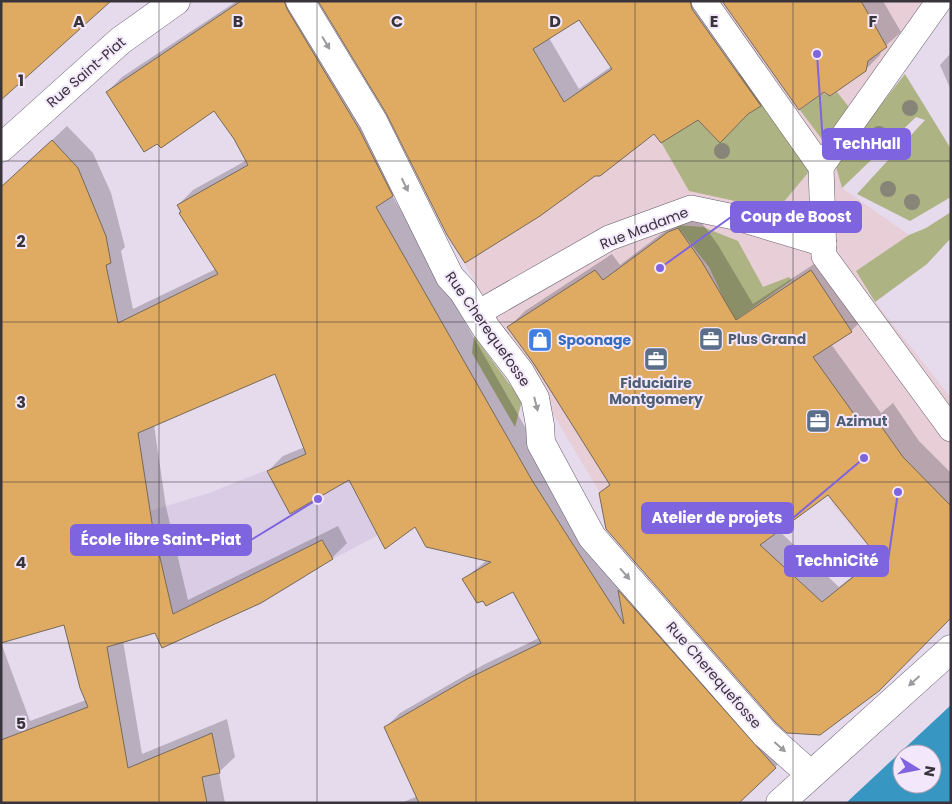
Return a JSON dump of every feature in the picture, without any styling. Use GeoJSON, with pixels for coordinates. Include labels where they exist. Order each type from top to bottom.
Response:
{"type":"FeatureCollection","features":[{"type":"Feature","properties":{"kind":"street","name":"Rue Saint-Piat"},"geometry":{"type":"LineString","coordinates":[[1,148],[120,41],[176,1]]}},
{"type":"Feature","properties":{"kind":"street","name":"Rue Cherequefosse"},"geometry":{"type":"LineString","coordinates":[[300,1],[373,121],[450,277],[463,291],[476,314],[520,372],[535,398],[541,443],[592,537],[765,734],[810,774]]}},
{"type":"Feature","properties":{"kind":"street"},"geometry":{"type":"LineString","coordinates":[[704,1],[821,167],[824,256],[951,429]]}},
{"type":"Feature","properties":{"kind":"street"},"geometry":{"type":"LineString","coordinates":[[821,167],[939,1]]}},
{"type":"Feature","properties":{"kind":"street","name":"Rue Madame"},"geometry":{"type":"LineString","coordinates":[[476,314],[609,238],[692,208],[734,217],[824,244]]}},
{"type":"Feature","properties":{"kind":"street"},"geometry":{"type":"LineString","coordinates":[[780,803],[951,649]]}},
{"type":"Feature","properties":{"kind":"shaded area"},"geometry":{"type":"Polygon","coordinates":[[[693,1],[933,1],[835,163],[842,188],[909,235],[856,271],[870,295],[951,398],[951,580],[913,520],[873,552],[833,505],[829,494],[763,542],[756,544],[600,493],[464,263],[655,135],[661,142],[741,72],[691,3],[693,1]]]}},
{"type":"Feature","properties":{"kind":"shaded area"},"geometry":{"type":"Polygon","coordinates":[[[370,419],[380,534],[303,575],[304,578],[261,604],[178,639],[150,511],[209,493],[292,460],[294,463],[370,419]]]}},
{"type":"Feature","properties":{"kind":"green space"},"geometry":{"type":"Polygon","coordinates":[[[741,72],[812,168],[777,210],[689,191],[661,142],[741,72]]]}},
{"type":"Feature","properties":{"kind":"green space"},"geometry":{"type":"Polygon","coordinates":[[[905,74],[951,149],[951,197],[910,221],[857,194],[925,120],[916,117],[842,188],[835,163],[905,74]]]}},
{"type":"Feature","properties":{"kind":"green space"},"geometry":{"type":"Polygon","coordinates":[[[837,92],[852,111],[827,146],[800,110],[823,93],[831,96],[837,92]]]}},
{"type":"Feature","properties":{"kind":"green space"},"geometry":{"type":"Polygon","coordinates":[[[951,212],[951,238],[927,264],[875,302],[856,271],[909,235],[926,228],[951,212]]]}},
{"type":"Feature","properties":{"kind":"green space"},"geometry":{"type":"Polygon","coordinates":[[[676,225],[703,227],[738,241],[763,287],[789,277],[792,280],[734,321],[709,267],[676,225]]]}},
{"type":"Feature","properties":{"kind":"green space"},"geometry":{"type":"Polygon","coordinates":[[[474,336],[522,401],[515,427],[472,353],[474,336]]]}},
{"type":"Feature","properties":{"kind":"water"},"geometry":{"type":"Polygon","coordinates":[[[951,705],[951,803],[846,803],[892,760],[892,794],[942,794],[942,744],[909,744],[951,705]]]}},
{"type":"Feature","properties":{"kind":"building"},"geometry":{"type":"Polygon","coordinates":[[[1,1],[111,1],[1,100],[1,1]]]}},
{"type":"Feature","properties":{"kind":"building"},"geometry":{"type":"Polygon","coordinates":[[[241,1],[284,1],[359,129],[393,196],[376,207],[533,482],[624,624],[618,590],[776,768],[739,803],[419,803],[384,727],[467,679],[541,643],[513,592],[486,606],[483,601],[477,603],[462,579],[491,562],[426,547],[415,527],[385,549],[349,480],[290,514],[267,471],[306,454],[275,374],[138,433],[152,523],[173,614],[322,540],[333,559],[261,603],[162,648],[155,633],[107,647],[128,768],[212,733],[220,773],[202,777],[207,803],[1,803],[1,740],[88,707],[80,688],[64,625],[1,643],[1,187],[52,140],[78,168],[106,236],[111,263],[106,265],[118,323],[218,274],[179,213],[181,212],[177,205],[248,165],[234,139],[214,111],[161,148],[157,144],[144,152],[106,92],[241,1]]]}},
{"type":"Feature","properties":{"kind":"building"},"geometry":{"type":"Polygon","coordinates":[[[318,1],[690,1],[692,9],[761,106],[748,114],[720,143],[698,120],[661,143],[654,134],[600,176],[595,176],[540,216],[465,263],[447,235],[386,113],[318,1]],[[579,20],[533,49],[564,102],[612,69],[579,20]]]}},
{"type":"Feature","properties":{"kind":"building"},"geometry":{"type":"Polygon","coordinates":[[[722,1],[861,1],[887,47],[868,61],[866,71],[830,96],[824,92],[799,110],[722,1]]]}},
{"type":"Feature","properties":{"kind":"building"},"geometry":{"type":"Polygon","coordinates":[[[678,228],[702,262],[736,320],[811,270],[852,332],[813,357],[864,428],[876,419],[903,457],[951,506],[951,618],[879,691],[820,735],[787,733],[776,723],[606,529],[599,493],[610,485],[534,364],[507,327],[595,270],[603,280],[668,232],[678,228]],[[828,495],[760,545],[822,602],[878,557],[828,495]]]}},
{"type":"Feature","properties":{"kind":"place","name":"TechHall"},"geometry":{"type":"Point","coordinates":[817,54]}},
{"type":"Feature","properties":{"kind":"place","name":"Coup de Boost"},"geometry":{"type":"Point","coordinates":[660,268]}},
{"type":"Feature","properties":{"kind":"place","name":"Plus Grand"},"geometry":{"type":"Point","coordinates":[711,339]}},
{"type":"Feature","properties":{"kind":"place","name":"Spoonage"},"geometry":{"type":"Point","coordinates":[540,340]}},
{"type":"Feature","properties":{"kind":"place","name":"Fiduciaire Montgomery"},"geometry":{"type":"Point","coordinates":[656,359]}},
{"type":"Feature","properties":{"kind":"place","name":"Azimut"},"geometry":{"type":"Point","coordinates":[818,421]}},
{"type":"Feature","properties":{"kind":"place","name":"Atelier de projets"},"geometry":{"type":"Point","coordinates":[864,458]}},
{"type":"Feature","properties":{"kind":"place","name":"TechniCité"},"geometry":{"type":"Point","coordinates":[898,492]}},
{"type":"Feature","properties":{"kind":"place","name":"École libre Saint-Piat"},"geometry":{"type":"Point","coordinates":[318,499]}}]}
